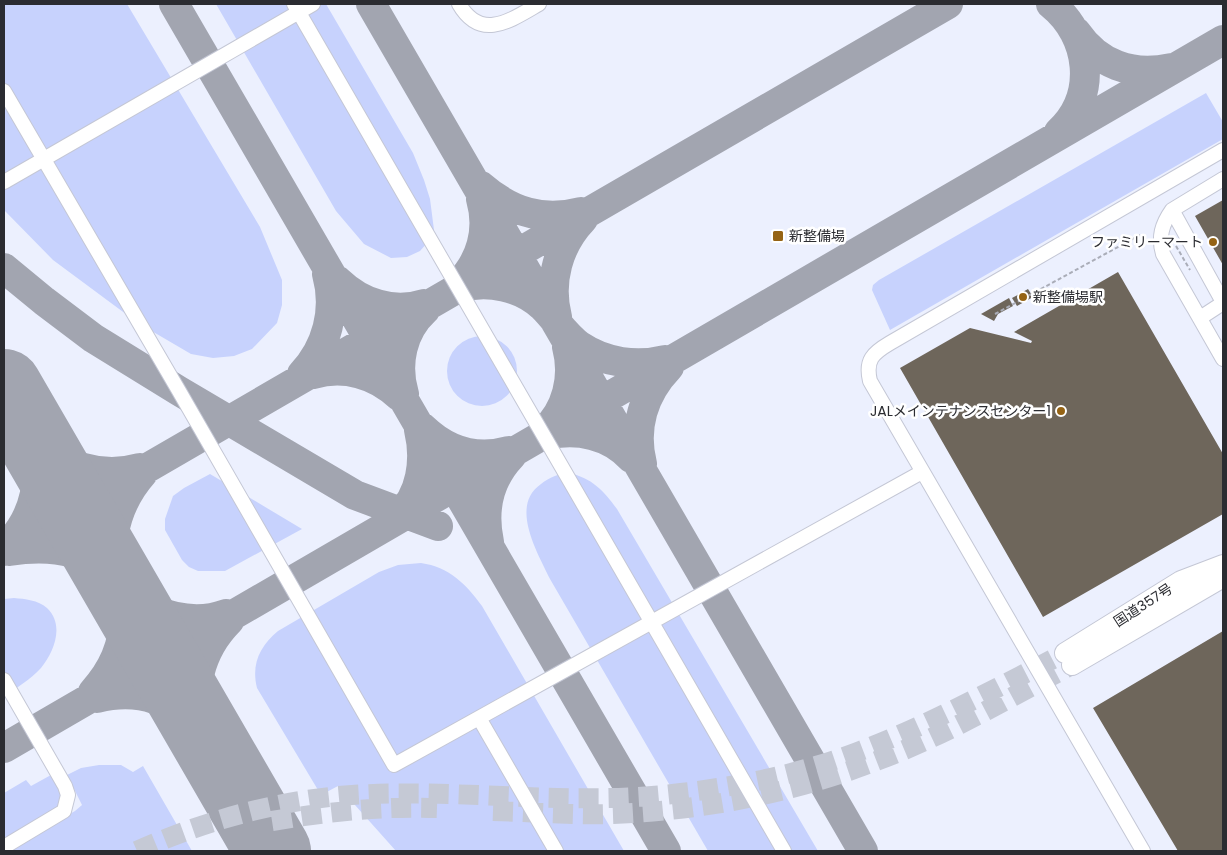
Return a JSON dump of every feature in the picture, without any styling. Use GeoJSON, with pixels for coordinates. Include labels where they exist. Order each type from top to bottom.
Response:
{"type":"FeatureCollection","features":[{"type":"Feature","properties":{"kind":"highway","name":"国道357号"},"geometry":{"type":"LineString","coordinates":[[1223,565],[1181,581],[1069,659],[1110,644],[1223,577]]}},
{"type":"Feature","properties":{"kind":"street"},"geometry":{"type":"LineString","coordinates":[[4,182],[296,8],[312,4]]}},
{"type":"Feature","properties":{"kind":"street"},"geometry":{"type":"LineString","coordinates":[[459,4],[470,17],[486,26],[508,22],[539,4]]}},
{"type":"Feature","properties":{"kind":"street"},"geometry":{"type":"LineString","coordinates":[[296,8],[784,851]]}},
{"type":"Feature","properties":{"kind":"street"},"geometry":{"type":"LineString","coordinates":[[4,91],[394,766],[922,472]]}},
{"type":"Feature","properties":{"kind":"street"},"geometry":{"type":"LineString","coordinates":[[1143,851],[870,381],[868,367],[870,360],[877,351],[1223,150]]}},
{"type":"Feature","properties":{"kind":"street"},"geometry":{"type":"LineString","coordinates":[[1223,179],[1172,210],[1161,230],[1160,243],[1163,254],[1223,359]]}},
{"type":"Feature","properties":{"kind":"street"},"geometry":{"type":"LineString","coordinates":[[1172,210],[1223,302],[1200,318]]}},
{"type":"Feature","properties":{"kind":"street"},"geometry":{"type":"LineString","coordinates":[[1181,581],[1223,554]]}},
{"type":"Feature","properties":{"kind":"street"},"geometry":{"type":"LineString","coordinates":[[1110,644],[1223,588]]}},
{"type":"Feature","properties":{"kind":"street"},"geometry":{"type":"LineString","coordinates":[[4,680],[65,786],[68,796],[64,811],[4,847]]}},
{"type":"Feature","properties":{"kind":"street"},"geometry":{"type":"LineString","coordinates":[[479,718],[556,851]]}},
{"type":"Feature","properties":{"kind":"path"},"geometry":{"type":"LineString","coordinates":[[994,314],[1140,235]]}},
{"type":"Feature","properties":{"kind":"shaded area"},"geometry":{"type":"Polygon","coordinates":[[[4,4],[127,4],[260,227],[282,280],[282,305],[277,323],[252,349],[234,356],[213,358],[191,354],[138,323],[53,260],[4,210],[4,4]]]}},
{"type":"Feature","properties":{"kind":"shaded area"},"geometry":{"type":"Polygon","coordinates":[[[216,4],[326,4],[413,153],[424,180],[430,199],[434,230],[428,242],[420,251],[407,257],[391,258],[364,244],[336,211],[216,4]]]}},
{"type":"Feature","properties":{"kind":"shaded area"},"geometry":{"type":"Polygon","coordinates":[[[1206,93],[1223,122],[1223,139],[890,330],[872,290],[873,285],[879,280],[1206,93]]]}},
{"type":"Feature","properties":{"kind":"shaded area"},"geometry":{"type":"Polygon","coordinates":[[[482,336],[495,339],[507,346],[514,358],[517,371],[514,384],[507,396],[495,403],[482,406],[469,403],[457,396],[450,384],[447,371],[450,358],[457,346],[469,339],[482,336]]]}},
{"type":"Feature","properties":{"kind":"shaded area"},"geometry":{"type":"Polygon","coordinates":[[[569,473],[584,478],[597,486],[617,509],[818,851],[708,851],[550,579],[533,543],[527,517],[527,504],[532,493],[548,479],[569,473]]]}},
{"type":"Feature","properties":{"kind":"shaded area"},"geometry":{"type":"Polygon","coordinates":[[[210,474],[302,529],[225,571],[198,571],[189,567],[182,560],[165,530],[165,519],[173,496],[210,474]]]}},
{"type":"Feature","properties":{"kind":"shaded area"},"geometry":{"type":"Polygon","coordinates":[[[421,563],[440,568],[456,578],[482,606],[624,851],[396,851],[338,786],[321,795],[257,688],[255,671],[258,656],[266,643],[278,631],[379,572],[398,565],[421,563]]]}},
{"type":"Feature","properties":{"kind":"shaded area"},"geometry":{"type":"Polygon","coordinates":[[[4,599],[27,599],[47,608],[55,622],[56,638],[46,662],[41,668],[4,697],[4,599]]]}},
{"type":"Feature","properties":{"kind":"shaded area"},"geometry":{"type":"Polygon","coordinates":[[[99,765],[121,765],[133,772],[143,766],[192,851],[6,851],[75,811],[82,805],[67,775],[81,768],[99,765]]]}},
{"type":"Feature","properties":{"kind":"shaded area"},"geometry":{"type":"Polygon","coordinates":[[[51,775],[60,791],[59,804],[47,817],[4,841],[4,793],[26,780],[31,786],[51,775]]]}},
{"type":"Feature","properties":{"kind":"building"},"geometry":{"type":"Polygon","coordinates":[[[1223,200],[1223,265],[1195,216],[1223,200]]]}},
{"type":"Feature","properties":{"kind":"building","name":"JALメインテナンスセンター1"},"geometry":{"type":"Polygon","coordinates":[[[1118,272],[1223,454],[1223,514],[1043,617],[900,368],[970,328],[1031,343],[1032,341],[1014,332],[1118,272]]]}},
{"type":"Feature","properties":{"kind":"building","name":"新整備場駅"},"geometry":{"type":"Polygon","coordinates":[[[1028,289],[1033,297],[1017,306],[1012,298],[1028,289]]]}},
{"type":"Feature","properties":{"kind":"building"},"geometry":{"type":"Polygon","coordinates":[[[1009,298],[1013,306],[998,314],[994,321],[981,314],[1009,298]]]}},
{"type":"Feature","properties":{"kind":"building"},"geometry":{"type":"Polygon","coordinates":[[[1223,631],[1223,851],[1178,851],[1093,708],[1223,631]]]}},
{"type":"Feature","properties":{"kind":"taxiway"},"geometry":{"type":"LineString","coordinates":[[174,4],[666,851]]}},
{"type":"Feature","properties":{"kind":"taxiway"},"geometry":{"type":"LineString","coordinates":[[371,4],[863,851]]}},
{"type":"Feature","properties":{"kind":"taxiway"},"geometry":{"type":"LineString","coordinates":[[4,551],[948,4]]}},
{"type":"Feature","properties":{"kind":"taxiway"},"geometry":{"type":"LineString","coordinates":[[1051,4],[1075,32],[1085,66],[1084,84],[1080,101],[1071,117],[1059,132]]}},
{"type":"Feature","properties":{"kind":"taxiway"},"geometry":{"type":"LineString","coordinates":[[1076,32],[1095,52],[1105,60],[1117,65],[1143,71],[1171,68]]}},
{"type":"Feature","properties":{"kind":"taxiway"},"geometry":{"type":"LineString","coordinates":[[4,748],[1223,40]]}},
{"type":"Feature","properties":{"kind":"taxiway"},"geometry":{"type":"LineString","coordinates":[[481,186],[504,202],[528,212],[554,216],[581,212]]}},
{"type":"Feature","properties":{"kind":"taxiway"},"geometry":{"type":"LineString","coordinates":[[459,283],[473,265],[482,244],[484,211],[481,199]]}},
{"type":"Feature","properties":{"kind":"taxiway"},"geometry":{"type":"LineString","coordinates":[[557,317],[554,291],[557,265],[567,240],[583,219]]}},
{"type":"Feature","properties":{"kind":"taxiway"},"geometry":{"type":"LineString","coordinates":[[4,268],[93,338],[179,391],[355,495],[438,526]]}},
{"type":"Feature","properties":{"kind":"taxiway"},"geometry":{"type":"LineString","coordinates":[[302,374],[318,352],[328,327],[331,301],[327,274]]}},
{"type":"Feature","properties":{"kind":"taxiway"},"geometry":{"type":"LineString","coordinates":[[338,281],[367,301],[389,307],[401,308],[424,304]]}},
{"type":"Feature","properties":{"kind":"taxiway"},"geometry":{"type":"LineString","coordinates":[[460,288],[470,285],[493,285],[525,294],[543,307],[580,346],[610,360],[632,363],[665,360]]}},
{"type":"Feature","properties":{"kind":"taxiway"},"geometry":{"type":"LineString","coordinates":[[404,394],[400,371],[402,349],[411,328],[425,310]]}},
{"type":"Feature","properties":{"kind":"taxiway"},"geometry":{"type":"LineString","coordinates":[[544,431],[558,413],[567,392],[570,370],[567,347]]}},
{"type":"Feature","properties":{"kind":"taxiway"},"geometry":{"type":"LineString","coordinates":[[642,464],[639,437],[642,412],[653,388],[669,367]]}},
{"type":"Feature","properties":{"kind":"taxiway"},"geometry":{"type":"LineString","coordinates":[[313,374],[325,371],[359,373],[380,382],[399,396]]}},
{"type":"Feature","properties":{"kind":"taxiway"},"geometry":{"type":"LineString","coordinates":[[423,428],[442,443],[463,452],[497,454],[509,451]]}},
{"type":"Feature","properties":{"kind":"taxiway"},"geometry":{"type":"LineString","coordinates":[[397,517],[412,499],[417,488],[422,465],[419,430]]}},
{"type":"Feature","properties":{"kind":"taxiway"},"geometry":{"type":"LineString","coordinates":[[548,435],[570,432],[593,435],[623,450],[631,458]]}},
{"type":"Feature","properties":{"kind":"taxiway"},"geometry":{"type":"LineString","coordinates":[[33,438],[56,456],[82,468],[111,472],[140,468]]}},
{"type":"Feature","properties":{"kind":"taxiway"},"geometry":{"type":"LineString","coordinates":[[8,544],[18,533],[25,521],[35,494],[37,466],[33,438]]}},
{"type":"Feature","properties":{"kind":"taxiway"},"geometry":{"type":"LineString","coordinates":[[489,542],[486,518],[489,496],[497,474],[512,455]]}},
{"type":"Feature","properties":{"kind":"taxiway"},"geometry":{"type":"LineString","coordinates":[[93,692],[112,665],[120,645],[124,624],[124,607],[114,568],[114,530],[128,494],[143,473]]}},
{"type":"Feature","properties":{"kind":"taxiway"},"geometry":{"type":"LineString","coordinates":[[9,551],[45,549],[80,555],[92,560],[106,570],[125,591],[139,602],[175,617],[201,619],[226,614]]}},
{"type":"Feature","properties":{"kind":"taxiway"},"geometry":{"type":"LineString","coordinates":[[229,621],[219,632],[204,658],[197,687],[199,717],[204,731],[218,755],[293,851]]}},
{"type":"Feature","properties":{"kind":"taxiway"},"geometry":{"type":"LineString","coordinates":[[97,698],[128,694],[155,699],[180,712],[204,732]]}},
{"type":"Feature","properties":{"kind":"runway"},"geometry":{"type":"LineString","coordinates":[[4,387],[273,851]]}},
{"type":"Feature","properties":{"kind":"tunnel"},"geometry":{"type":"LineString","coordinates":[[137,851],[215,821],[269,807],[324,798],[393,793],[558,798],[640,797],[704,790],[772,778],[838,759],[913,729],[1065,653]]}},
{"type":"Feature","properties":{"kind":"tunnel"},"geometry":{"type":"LineString","coordinates":[[493,811],[581,814],[644,812],[713,804],[781,791],[847,772],[904,750],[977,716],[1072,665]]}},
{"type":"Feature","properties":{"kind":"tunnel"},"geometry":{"type":"LineString","coordinates":[[272,821],[354,810],[437,808]]}},
{"type":"Feature","properties":{"kind":"place","name":"新整備場"},"geometry":{"type":"Point","coordinates":[778,236]}},
{"type":"Feature","properties":{"kind":"place","name":"ファミリーマート"},"geometry":{"type":"Point","coordinates":[1213,242]}},
{"type":"Feature","properties":{"kind":"place","name":"新整備場駅"},"geometry":{"type":"Point","coordinates":[1023,297]}},
{"type":"Feature","properties":{"kind":"place","name":"JALメインテナンスセンター1"},"geometry":{"type":"Point","coordinates":[1061,411]}}]}
